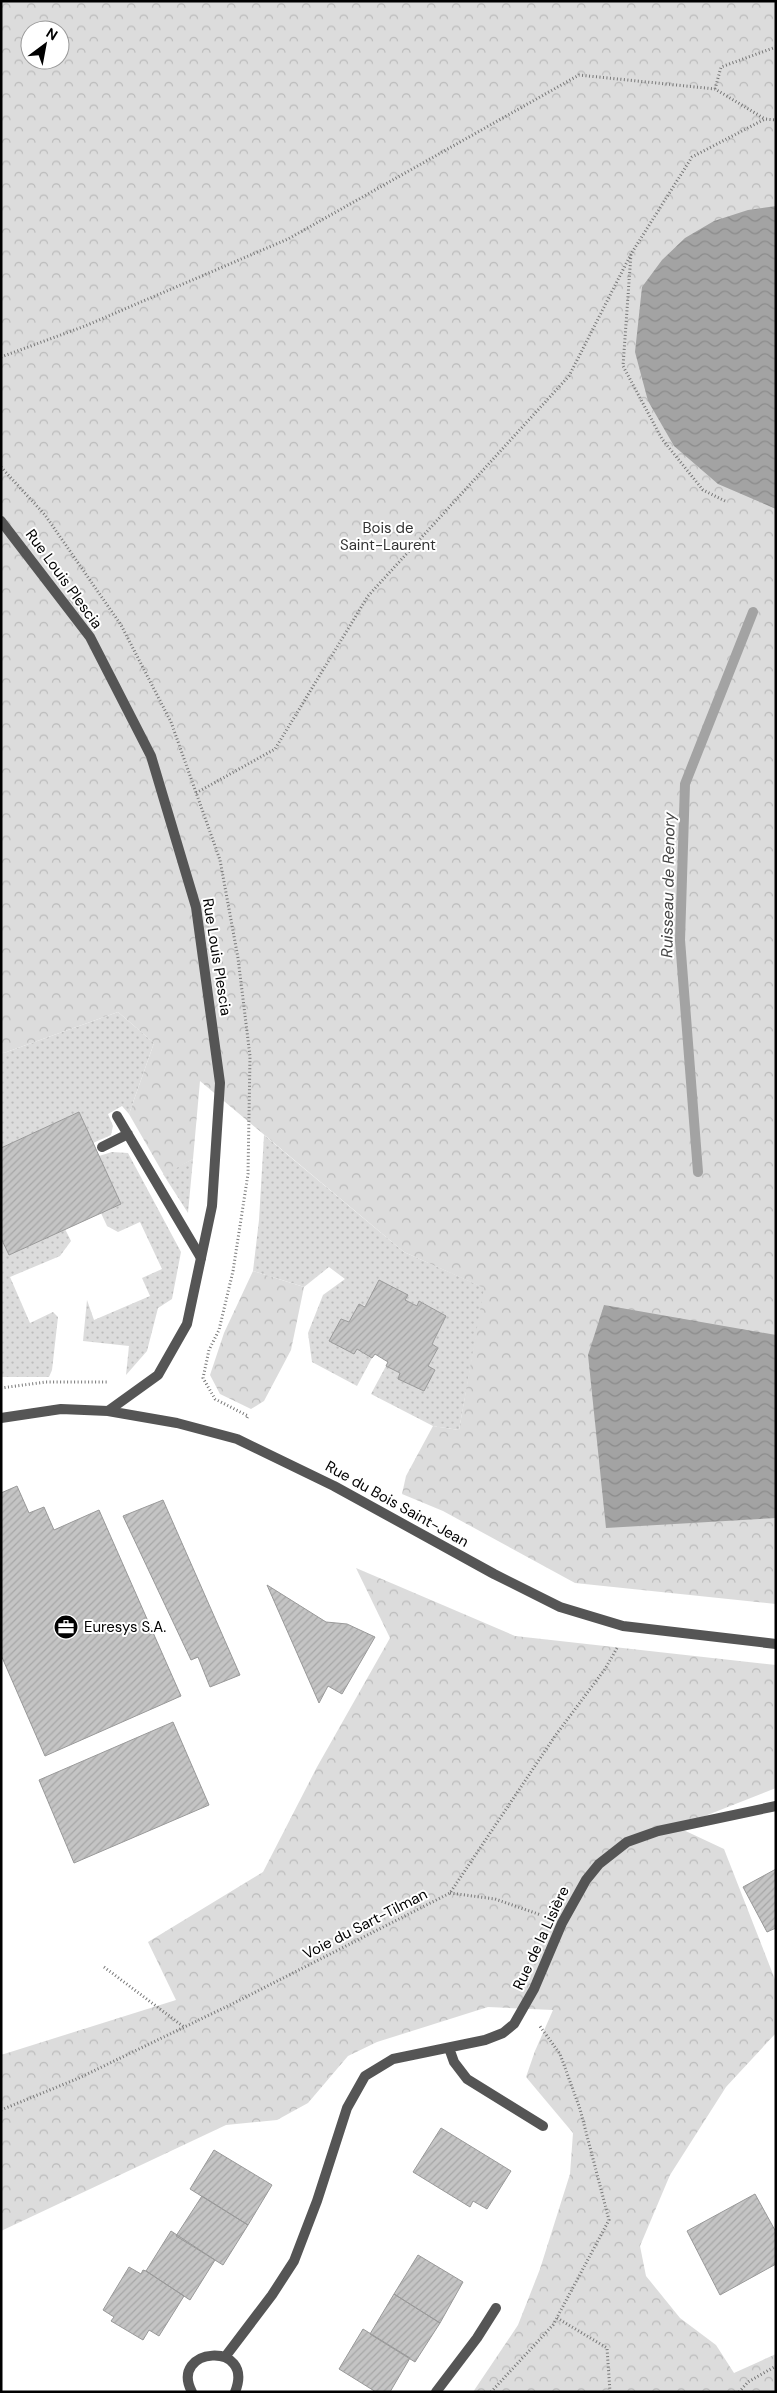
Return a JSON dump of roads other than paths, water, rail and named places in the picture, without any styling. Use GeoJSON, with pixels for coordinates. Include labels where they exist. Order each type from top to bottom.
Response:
{"type":"FeatureCollection","features":[{"type":"Feature","properties":{"kind":"street","name":"Rue Louis Plescia"},"geometry":{"type":"LineString","coordinates":[[1,521],[90,638],[151,756],[196,908],[220,1083],[212,1206],[188,1324],[158,1375],[108,1410]]}},
{"type":"Feature","properties":{"kind":"street"},"geometry":{"type":"LineString","coordinates":[[117,1116],[201,1258]]}},
{"type":"Feature","properties":{"kind":"street"},"geometry":{"type":"LineString","coordinates":[[102,1147],[128,1134]]}},
{"type":"Feature","properties":{"kind":"street","name":"Rue du Bois Saint-Jean"},"geometry":{"type":"LineString","coordinates":[[1,1418],[61,1408],[108,1410],[177,1423],[237,1439],[327,1482],[494,1574],[560,1607],[623,1626],[776,1644]]}},
{"type":"Feature","properties":{"kind":"street","name":"Rue de la Lisière"},"geometry":{"type":"LineString","coordinates":[[225,2357],[272,2295],[294,2261],[318,2201],[347,2108],[365,2076],[393,2059],[485,2040],[502,2033],[514,2024],[562,1923],[586,1880],[599,1864],[627,1842],[658,1831],[776,1806]]}},
{"type":"Feature","properties":{"kind":"street"},"geometry":{"type":"LineString","coordinates":[[448,2048],[454,2062],[467,2079],[542,2126]]}},
{"type":"Feature","properties":{"kind":"street"},"geometry":{"type":"LineString","coordinates":[[436,2392],[477,2338],[496,2308]]}},
{"type":"Feature","properties":{"kind":"street"},"geometry":{"type":"LineString","coordinates":[[192,2392],[188,2380],[193,2364],[208,2354],[225,2357],[236,2370],[238,2377],[235,2392]]}},
{"type":"Feature","properties":{"kind":"water"},"geometry":{"type":"Polygon","coordinates":[[[776,206],[776,509],[718,484],[674,446],[648,401],[635,352],[642,287],[662,260],[685,238],[714,221],[748,210],[776,206]]]}},
{"type":"Feature","properties":{"kind":"water"},"geometry":{"type":"Polygon","coordinates":[[[604,1305],[776,1335],[776,1518],[606,1528],[588,1355],[604,1305]]]}},
{"type":"Feature","properties":{"kind":"waterway","name":"Ruisseau de Renory"},"geometry":{"type":"LineString","coordinates":[[698,1172],[680,940],[685,784],[753,612]]}},
{"type":"Feature","properties":{"kind":"place","name":"Euresys S.A."},"geometry":{"type":"Point","coordinates":[66,1627]}},
{"type":"Feature","properties":{"kind":"park label","name":"Bois de Saint-Laurent"},"geometry":{"type":"Point","coordinates":[388,536]}}]}
